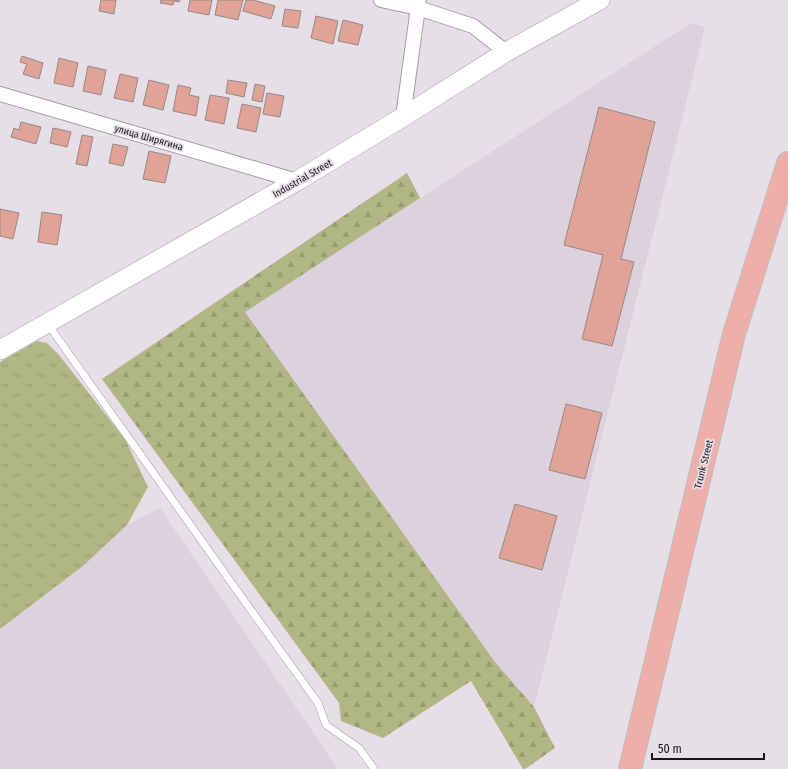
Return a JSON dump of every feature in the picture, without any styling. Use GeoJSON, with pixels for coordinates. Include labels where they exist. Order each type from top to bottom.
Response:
{"type":"FeatureCollection","features":[{"type":"Feature","properties":{"kind":"main road","name":"Trunk Street"},"geometry":{"type":"LineString","coordinates":[[630,769],[734,334],[788,163]]}},
{"type":"Feature","properties":{"kind":"street"},"geometry":{"type":"LineString","coordinates":[[381,0],[418,4],[473,26],[506,52]]}},
{"type":"Feature","properties":{"kind":"street","name":"Industrial Street"},"geometry":{"type":"LineString","coordinates":[[0,350],[297,181],[403,118],[506,52],[600,0]]}},
{"type":"Feature","properties":{"kind":"street"},"geometry":{"type":"LineString","coordinates":[[403,118],[418,4]]}},
{"type":"Feature","properties":{"kind":"street","name":"улица Ширягина"},"geometry":{"type":"LineString","coordinates":[[0,94],[297,181]]}},
{"type":"Feature","properties":{"kind":"lane"},"geometry":{"type":"LineString","coordinates":[[47,323],[228,579],[318,703],[326,725],[359,748],[374,769]]}},
{"type":"Feature","properties":{"kind":"shaded area"},"geometry":{"type":"Polygon","coordinates":[[[691,23],[705,27],[534,707],[495,662],[244,312],[691,23]]]}},
{"type":"Feature","properties":{"kind":"shaded area"},"geometry":{"type":"Polygon","coordinates":[[[160,508],[338,769],[0,769],[0,629],[83,566],[127,525],[160,508]]]}},
{"type":"Feature","properties":{"kind":"green space"},"geometry":{"type":"Polygon","coordinates":[[[407,173],[420,198],[245,312],[495,662],[534,707],[555,748],[525,769],[523,769],[471,681],[383,738],[341,721],[339,703],[102,379],[407,173]]]}},
{"type":"Feature","properties":{"kind":"green space"},"geometry":{"type":"Polygon","coordinates":[[[37,341],[47,343],[59,355],[125,439],[148,487],[127,525],[83,566],[0,629],[0,362],[37,341]]]}},
{"type":"Feature","properties":{"kind":"building"},"geometry":{"type":"Polygon","coordinates":[[[101,0],[116,0],[114,14],[99,11],[101,0]]]}},
{"type":"Feature","properties":{"kind":"building"},"geometry":{"type":"Polygon","coordinates":[[[161,0],[180,0],[179,2],[174,1],[173,5],[160,3],[161,0]]]}},
{"type":"Feature","properties":{"kind":"building"},"geometry":{"type":"Polygon","coordinates":[[[190,0],[212,0],[209,15],[188,11],[190,0]]]}},
{"type":"Feature","properties":{"kind":"building"},"geometry":{"type":"Polygon","coordinates":[[[218,0],[243,0],[238,20],[215,15],[218,0]]]}},
{"type":"Feature","properties":{"kind":"building"},"geometry":{"type":"Polygon","coordinates":[[[246,0],[253,0],[275,6],[271,19],[243,11],[246,0]]]}},
{"type":"Feature","properties":{"kind":"building"},"geometry":{"type":"Polygon","coordinates":[[[285,9],[301,11],[298,28],[282,26],[285,9]]]}},
{"type":"Feature","properties":{"kind":"building"},"geometry":{"type":"Polygon","coordinates":[[[316,16],[338,21],[333,44],[311,38],[316,16]]]}},
{"type":"Feature","properties":{"kind":"building"},"geometry":{"type":"Polygon","coordinates":[[[343,20],[363,25],[358,45],[338,41],[343,20]]]}},
{"type":"Feature","properties":{"kind":"building"},"geometry":{"type":"Polygon","coordinates":[[[22,56],[43,63],[39,79],[23,74],[27,64],[20,62],[22,56]]]}},
{"type":"Feature","properties":{"kind":"building"},"geometry":{"type":"Polygon","coordinates":[[[59,58],[78,63],[73,87],[54,83],[59,58]]]}},
{"type":"Feature","properties":{"kind":"building"},"geometry":{"type":"Polygon","coordinates":[[[88,66],[106,70],[101,95],[83,91],[88,66]]]}},
{"type":"Feature","properties":{"kind":"building"},"geometry":{"type":"Polygon","coordinates":[[[120,74],[138,78],[133,102],[114,98],[120,74]]]}},
{"type":"Feature","properties":{"kind":"building"},"geometry":{"type":"Polygon","coordinates":[[[149,80],[169,85],[163,110],[143,105],[149,80]]]}},
{"type":"Feature","properties":{"kind":"building"},"geometry":{"type":"Polygon","coordinates":[[[228,80],[247,83],[244,97],[226,93],[228,80]]]}},
{"type":"Feature","properties":{"kind":"building"},"geometry":{"type":"Polygon","coordinates":[[[255,84],[265,86],[262,102],[252,100],[255,84]]]}},
{"type":"Feature","properties":{"kind":"building"},"geometry":{"type":"Polygon","coordinates":[[[178,85],[191,88],[189,95],[199,97],[196,116],[173,111],[178,85]]]}},
{"type":"Feature","properties":{"kind":"building"},"geometry":{"type":"Polygon","coordinates":[[[267,93],[284,96],[280,117],[263,114],[267,93]]]}},
{"type":"Feature","properties":{"kind":"building"},"geometry":{"type":"Polygon","coordinates":[[[210,95],[229,98],[224,124],[205,120],[210,95]]]}},
{"type":"Feature","properties":{"kind":"building"},"geometry":{"type":"Polygon","coordinates":[[[242,104],[261,108],[256,132],[237,128],[242,104]]]}},
{"type":"Feature","properties":{"kind":"building"},"geometry":{"type":"Polygon","coordinates":[[[599,107],[655,122],[621,259],[634,262],[612,346],[582,339],[603,255],[564,245],[599,107]]]}},
{"type":"Feature","properties":{"kind":"building"},"geometry":{"type":"Polygon","coordinates":[[[21,122],[41,127],[36,144],[11,137],[14,128],[19,130],[21,122]]]}},
{"type":"Feature","properties":{"kind":"building"},"geometry":{"type":"Polygon","coordinates":[[[53,128],[71,132],[67,147],[50,143],[53,128]]]}},
{"type":"Feature","properties":{"kind":"building"},"geometry":{"type":"Polygon","coordinates":[[[82,135],[93,137],[87,166],[76,164],[82,135]]]}},
{"type":"Feature","properties":{"kind":"building"},"geometry":{"type":"Polygon","coordinates":[[[113,144],[128,147],[123,166],[109,163],[113,144]]]}},
{"type":"Feature","properties":{"kind":"building"},"geometry":{"type":"Polygon","coordinates":[[[149,151],[171,156],[165,183],[143,179],[149,151]]]}},
{"type":"Feature","properties":{"kind":"building"},"geometry":{"type":"Polygon","coordinates":[[[0,209],[19,213],[13,239],[0,236],[0,209]]]}},
{"type":"Feature","properties":{"kind":"building"},"geometry":{"type":"Polygon","coordinates":[[[42,212],[62,215],[57,245],[38,242],[42,212]]]}},
{"type":"Feature","properties":{"kind":"building"},"geometry":{"type":"Polygon","coordinates":[[[566,404],[602,413],[585,479],[549,470],[566,404]]]}},
{"type":"Feature","properties":{"kind":"building"},"geometry":{"type":"Polygon","coordinates":[[[515,504],[557,516],[542,570],[499,558],[515,504]]]}}]}
